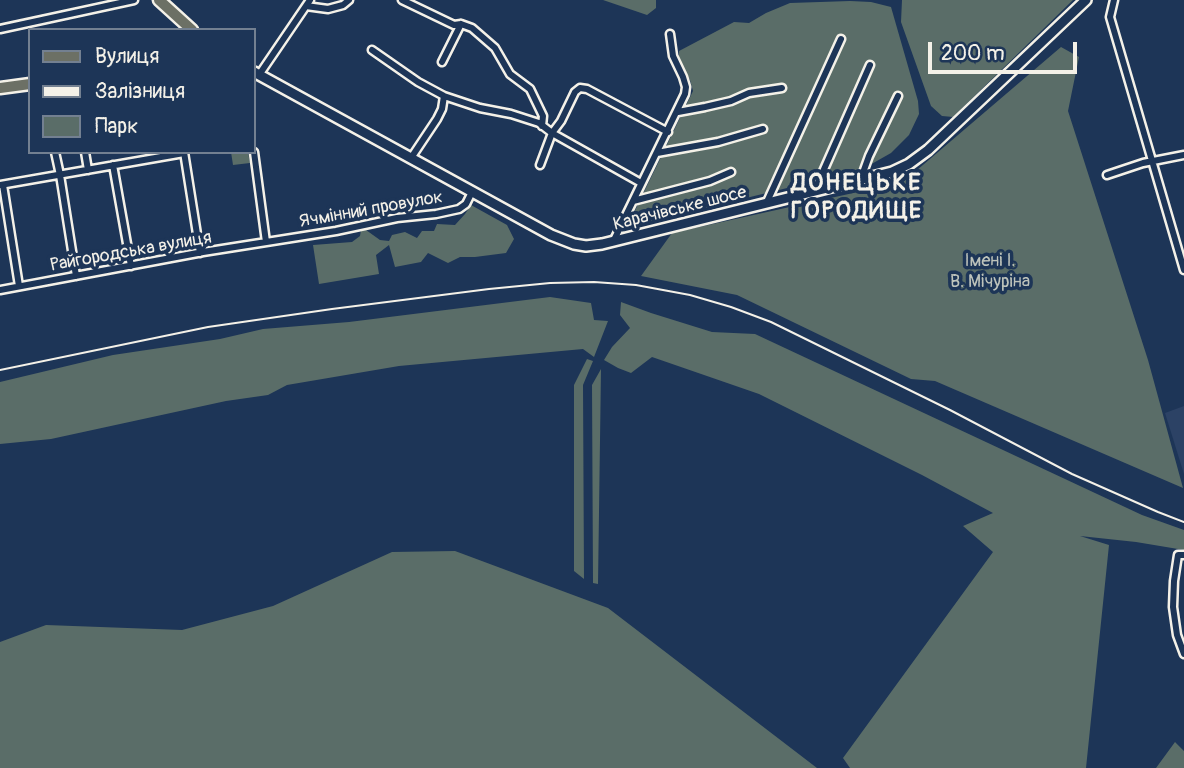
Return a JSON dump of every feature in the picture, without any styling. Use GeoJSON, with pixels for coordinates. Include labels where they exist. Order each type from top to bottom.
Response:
{"type":"FeatureCollection","features":[{"type":"Feature","properties":{"kind":"main road"},"geometry":{"type":"LineString","coordinates":[[159,0],[190,28]]}},
{"type":"Feature","properties":{"kind":"main road","name":"Карачівське шосе"},"geometry":{"type":"LineString","coordinates":[[257,74],[551,235],[586,246],[860,181],[909,164],[928,150],[1086,0]]}},
{"type":"Feature","properties":{"kind":"main road"},"geometry":{"type":"LineString","coordinates":[[0,88],[28,84]]}},
{"type":"Feature","properties":{"kind":"street"},"geometry":{"type":"LineString","coordinates":[[0,29],[134,0]]}},
{"type":"Feature","properties":{"kind":"street"},"geometry":{"type":"LineString","coordinates":[[257,74],[308,3],[328,9],[343,5],[349,0]]}},
{"type":"Feature","properties":{"kind":"street"},"geometry":{"type":"LineString","coordinates":[[401,0],[454,25],[461,24],[472,28],[495,48],[510,74],[530,89],[543,117],[542,126]]}},
{"type":"Feature","properties":{"kind":"street"},"geometry":{"type":"LineString","coordinates":[[1114,0],[1110,17],[1184,270]]}},
{"type":"Feature","properties":{"kind":"street"},"geometry":{"type":"LineString","coordinates":[[442,62],[461,24]]}},
{"type":"Feature","properties":{"kind":"street"},"geometry":{"type":"LineString","coordinates":[[614,240],[685,94],[686,87],[673,56],[670,34]]}},
{"type":"Feature","properties":{"kind":"street"},"geometry":{"type":"LineString","coordinates":[[766,204],[841,39]]}},
{"type":"Feature","properties":{"kind":"street"},"geometry":{"type":"LineString","coordinates":[[372,50],[418,82],[444,96],[480,108],[511,114],[542,126],[641,183]]}},
{"type":"Feature","properties":{"kind":"street"},"geometry":{"type":"LineString","coordinates":[[814,192],[870,65]]}},
{"type":"Feature","properties":{"kind":"street"},"geometry":{"type":"LineString","coordinates":[[540,165],[552,133],[575,92],[580,88],[587,89],[668,132]]}},
{"type":"Feature","properties":{"kind":"street"},"geometry":{"type":"LineString","coordinates":[[678,111],[731,101],[749,93],[782,88]]}},
{"type":"Feature","properties":{"kind":"street"},"geometry":{"type":"LineString","coordinates":[[411,158],[437,119],[444,96]]}},
{"type":"Feature","properties":{"kind":"street"},"geometry":{"type":"LineString","coordinates":[[860,181],[898,96]]}},
{"type":"Feature","properties":{"kind":"street"},"geometry":{"type":"LineString","coordinates":[[657,153],[718,142],[763,129]]}},
{"type":"Feature","properties":{"kind":"street"},"geometry":{"type":"LineString","coordinates":[[55,154],[76,276]]}},
{"type":"Feature","properties":{"kind":"street"},"geometry":{"type":"LineString","coordinates":[[85,154],[88,170]]}},
{"type":"Feature","properties":{"kind":"street"},"geometry":{"type":"LineString","coordinates":[[129,154],[130,162]]}},
{"type":"Feature","properties":{"kind":"street"},"geometry":{"type":"LineString","coordinates":[[19,286],[1,185],[178,154]]}},
{"type":"Feature","properties":{"kind":"street"},"geometry":{"type":"LineString","coordinates":[[184,154],[200,253]]}},
{"type":"Feature","properties":{"kind":"street"},"geometry":{"type":"LineString","coordinates":[[254,154],[266,242]]}},
{"type":"Feature","properties":{"kind":"street"},"geometry":{"type":"LineString","coordinates":[[1107,175],[1151,161],[1184,155]]}},
{"type":"Feature","properties":{"kind":"street"},"geometry":{"type":"LineString","coordinates":[[113,165],[131,266]]}},
{"type":"Feature","properties":{"kind":"street"},"geometry":{"type":"LineString","coordinates":[[633,201],[710,181],[731,172]]}},
{"type":"Feature","properties":{"kind":"street","name":"Ячмінний провулок"},"geometry":{"type":"LineString","coordinates":[[266,242],[459,209],[466,204],[472,192]]}},
{"type":"Feature","properties":{"kind":"street","name":"Райгородська вулиця"},"geometry":{"type":"LineString","coordinates":[[0,290],[266,242]]}},
{"type":"Feature","properties":{"kind":"street"},"geometry":{"type":"LineString","coordinates":[[1181,555],[1174,581],[1173,607],[1177,635],[1184,653]]}},
{"type":"Feature","properties":{"kind":"shaded area"},"geometry":{"type":"Polygon","coordinates":[[[1184,406],[1184,474],[1165,413],[1184,406]]]}},
{"type":"Feature","properties":{"kind":"green space"},"geometry":{"type":"Polygon","coordinates":[[[603,0],[656,0],[656,8],[647,15],[603,0]]]}},
{"type":"Feature","properties":{"kind":"green space"},"geometry":{"type":"Polygon","coordinates":[[[902,0],[1073,0],[953,117],[942,116],[931,106],[901,22],[902,0]]]}},
{"type":"Feature","properties":{"kind":"green space"},"geometry":{"type":"Polygon","coordinates":[[[850,1],[891,7],[918,101],[919,114],[909,135],[891,153],[861,170],[627,227],[693,91],[679,58],[679,51],[734,22],[749,23],[790,3],[850,1]]]}},
{"type":"Feature","properties":{"kind":"green space","name":"Імені І. В. Мічуріна"},"geometry":{"type":"Polygon","coordinates":[[[1061,47],[1079,57],[1068,111],[1148,360],[1183,488],[935,381],[911,379],[737,295],[641,276],[672,233],[903,182],[1061,47]]]}},
{"type":"Feature","properties":{"kind":"green space"},"geometry":{"type":"Polygon","coordinates":[[[231,154],[248,154],[250,163],[233,165],[231,154]]]}},
{"type":"Feature","properties":{"kind":"green space"},"geometry":{"type":"Polygon","coordinates":[[[471,205],[507,225],[514,239],[506,253],[460,257],[448,263],[428,253],[421,262],[395,267],[389,245],[376,255],[379,274],[319,284],[313,245],[352,242],[360,236],[361,230],[366,230],[380,240],[389,241],[392,235],[405,232],[417,238],[422,231],[434,231],[437,224],[455,225],[471,205]]]}},
{"type":"Feature","properties":{"kind":"green space"},"geometry":{"type":"Polygon","coordinates":[[[550,297],[591,303],[594,320],[608,321],[594,357],[583,349],[399,366],[287,385],[268,395],[226,401],[51,439],[0,444],[0,382],[113,355],[220,339],[263,329],[349,322],[550,297]]]}},
{"type":"Feature","properties":{"kind":"green space"},"geometry":{"type":"Polygon","coordinates":[[[621,302],[712,332],[755,334],[1142,515],[1184,530],[1184,550],[1080,536],[1109,545],[1086,768],[850,768],[843,758],[993,552],[963,526],[993,513],[759,394],[652,357],[631,373],[618,368],[604,360],[630,328],[620,315],[621,302]]]}},
{"type":"Feature","properties":{"kind":"green space"},"geometry":{"type":"Polygon","coordinates":[[[587,359],[593,361],[583,385],[584,579],[574,571],[574,385],[587,359]]]}},
{"type":"Feature","properties":{"kind":"green space"},"geometry":{"type":"Polygon","coordinates":[[[601,369],[598,584],[593,583],[592,385],[601,369]]]}},
{"type":"Feature","properties":{"kind":"green space"},"geometry":{"type":"Polygon","coordinates":[[[455,551],[608,608],[817,768],[0,768],[0,642],[46,625],[182,630],[273,606],[392,552],[455,551]]]}},
{"type":"Feature","properties":{"kind":"green space"},"geometry":{"type":"Polygon","coordinates":[[[1175,742],[1184,751],[1184,768],[1156,768],[1175,742]]]}},
{"type":"Feature","properties":{"kind":"railway"},"geometry":{"type":"LineString","coordinates":[[0,370],[208,327],[332,309],[550,283],[636,285],[690,295],[771,322],[950,410],[1072,474],[1184,522]]}},
{"type":"Feature","properties":{"kind":"district","name":"ДОНЕЦЬКЕ ГОРОДИЩЕ"},"geometry":{"type":"Point","coordinates":[857,198]}}]}
